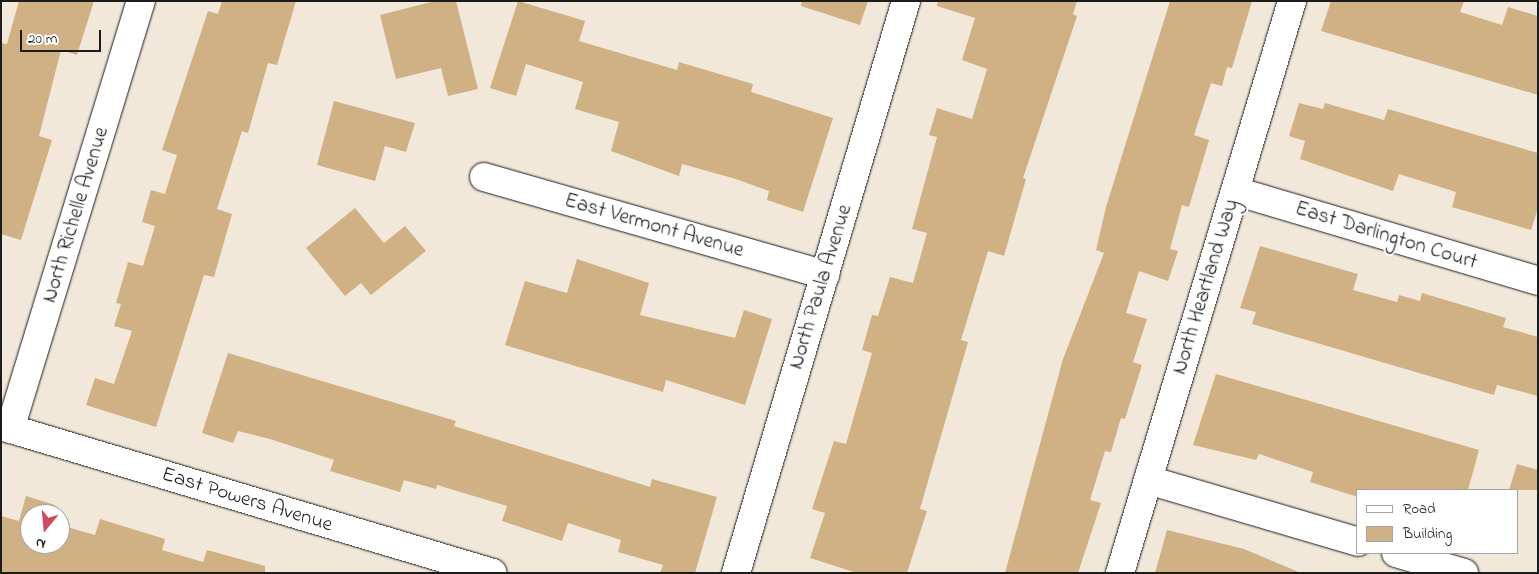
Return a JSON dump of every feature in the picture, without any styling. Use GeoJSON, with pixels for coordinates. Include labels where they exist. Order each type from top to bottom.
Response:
{"type":"FeatureCollection","features":[{"type":"Feature","properties":{"kind":"street","name":"North Richelle Avenue"},"geometry":{"type":"LineString","coordinates":[[6,428],[141,1]]}},
{"type":"Feature","properties":{"kind":"street","name":"North Paula Avenue"},"geometry":{"type":"LineString","coordinates":[[736,573],[906,1]]}},
{"type":"Feature","properties":{"kind":"street","name":"North Heartland Way"},"geometry":{"type":"LineString","coordinates":[[1120,573],[1292,1]]}},
{"type":"Feature","properties":{"kind":"street","name":"East Vermont Avenue"},"geometry":{"type":"LineString","coordinates":[[484,177],[824,275]]}},
{"type":"Feature","properties":{"kind":"street","name":"East Darlington Court"},"geometry":{"type":"LineString","coordinates":[[1235,191],[1538,281]]}},
{"type":"Feature","properties":{"kind":"street","name":"East Powers Avenue"},"geometry":{"type":"LineString","coordinates":[[6,428],[493,573]]}},
{"type":"Feature","properties":{"kind":"street"},"geometry":{"type":"LineString","coordinates":[[1148,480],[1356,541]]}},
{"type":"Feature","properties":{"kind":"street"},"geometry":{"type":"LineString","coordinates":[[1399,554],[1464,573]]}},
{"type":"Feature","properties":{"kind":"building"},"geometry":{"type":"Polygon","coordinates":[[[19,1],[94,1],[77,55],[61,50],[39,136],[52,140],[21,240],[1,234],[1,43],[7,44],[19,1]]]}},
{"type":"Feature","properties":{"kind":"building"},"geometry":{"type":"Polygon","coordinates":[[[222,1],[296,1],[277,65],[268,63],[248,133],[242,131],[217,209],[232,214],[214,277],[204,275],[156,427],[86,405],[95,378],[114,384],[132,331],[114,326],[121,304],[116,303],[128,262],[143,266],[155,226],[142,222],[151,190],[165,194],[177,155],[162,150],[208,11],[218,14],[222,1]]]}},
{"type":"Feature","properties":{"kind":"building"},"geometry":{"type":"Polygon","coordinates":[[[435,1],[456,1],[478,89],[448,96],[441,68],[396,79],[380,15],[435,1]]]}},
{"type":"Feature","properties":{"kind":"building"},"geometry":{"type":"Polygon","coordinates":[[[518,1],[585,21],[579,41],[677,70],[679,62],[753,84],[751,92],[833,118],[803,212],[767,200],[769,191],[736,179],[682,164],[679,176],[611,151],[619,122],[575,109],[583,82],[526,64],[516,96],[490,88],[518,1]]]}},
{"type":"Feature","properties":{"kind":"building"},"geometry":{"type":"Polygon","coordinates":[[[802,1],[868,1],[860,25],[801,6],[802,1]]]}},
{"type":"Feature","properties":{"kind":"building"},"geometry":{"type":"Polygon","coordinates":[[[938,1],[1077,1],[1073,14],[1077,16],[1023,178],[1026,179],[1004,256],[988,251],[961,340],[968,342],[920,509],[927,511],[907,573],[857,573],[810,558],[825,513],[812,509],[834,441],[846,444],[872,353],[862,350],[872,315],[878,316],[890,277],[913,283],[927,233],[912,229],[937,137],[929,135],[937,108],[972,119],[987,69],[962,60],[975,18],[937,6],[938,1]]]}},
{"type":"Feature","properties":{"kind":"building"},"geometry":{"type":"Polygon","coordinates":[[[1170,1],[1252,1],[1232,68],[1227,67],[1222,86],[1211,83],[1194,135],[1209,140],[1189,207],[1182,205],[1170,249],[1178,251],[1168,281],[1139,271],[1126,313],[1147,319],[1133,362],[1142,365],[1125,419],[1121,418],[1111,452],[1105,451],[1090,500],[1101,503],[1078,573],[1005,573],[1063,359],[1104,253],[1096,250],[1106,207],[1170,1]]]}},
{"type":"Feature","properties":{"kind":"building"},"geometry":{"type":"Polygon","coordinates":[[[1331,1],[1464,1],[1460,12],[1502,25],[1508,7],[1538,16],[1538,95],[1321,31],[1331,1]]]}},
{"type":"Feature","properties":{"kind":"building"},"geometry":{"type":"Polygon","coordinates":[[[334,101],[415,123],[406,152],[385,146],[375,181],[317,165],[334,101]]]}},
{"type":"Feature","properties":{"kind":"building"},"geometry":{"type":"Polygon","coordinates":[[[1299,103],[1323,109],[1325,103],[1384,120],[1388,109],[1538,153],[1538,208],[1531,230],[1452,207],[1456,192],[1399,174],[1393,191],[1300,159],[1305,141],[1289,136],[1299,103]]]}},
{"type":"Feature","properties":{"kind":"building"},"geometry":{"type":"Polygon","coordinates":[[[355,208],[384,243],[405,226],[426,251],[371,295],[361,283],[345,296],[306,248],[355,208]]]}},
{"type":"Feature","properties":{"kind":"building"},"geometry":{"type":"Polygon","coordinates":[[[1260,246],[1358,274],[1353,290],[1397,302],[1399,295],[1420,301],[1422,293],[1506,318],[1503,327],[1538,337],[1538,396],[1497,385],[1494,395],[1252,324],[1256,312],[1240,308],[1260,246]]]}},
{"type":"Feature","properties":{"kind":"building"},"geometry":{"type":"Polygon","coordinates":[[[577,259],[649,283],[640,315],[735,338],[744,310],[772,319],[745,405],[666,380],[663,392],[505,345],[525,281],[567,293],[577,259]]]}},
{"type":"Feature","properties":{"kind":"building"},"geometry":{"type":"Polygon","coordinates":[[[228,353],[456,421],[454,426],[650,487],[652,479],[717,497],[695,573],[660,573],[663,565],[618,552],[621,540],[568,523],[562,541],[502,521],[507,506],[437,485],[436,489],[404,480],[400,492],[330,471],[334,460],[270,439],[238,431],[233,443],[202,433],[228,353]]]}},
{"type":"Feature","properties":{"kind":"building"},"geometry":{"type":"Polygon","coordinates":[[[1216,374],[1479,450],[1468,489],[1356,489],[1356,496],[1310,482],[1313,472],[1259,454],[1256,460],[1193,445],[1216,374]]]}},
{"type":"Feature","properties":{"kind":"building"},"geometry":{"type":"Polygon","coordinates":[[[1517,464],[1538,470],[1538,490],[1509,489],[1517,464]]]}},
{"type":"Feature","properties":{"kind":"building"},"geometry":{"type":"Polygon","coordinates":[[[26,496],[52,504],[24,504],[26,496]]]}},
{"type":"Feature","properties":{"kind":"building"},"geometry":{"type":"Polygon","coordinates":[[[1,516],[19,521],[20,517],[20,554],[70,554],[70,528],[95,535],[100,519],[165,539],[162,550],[203,562],[207,550],[265,566],[265,573],[1,573],[1,516]]]}},
{"type":"Feature","properties":{"kind":"building"},"geometry":{"type":"Polygon","coordinates":[[[1167,530],[1244,549],[1301,573],[1155,573],[1167,530]]]}}]}
